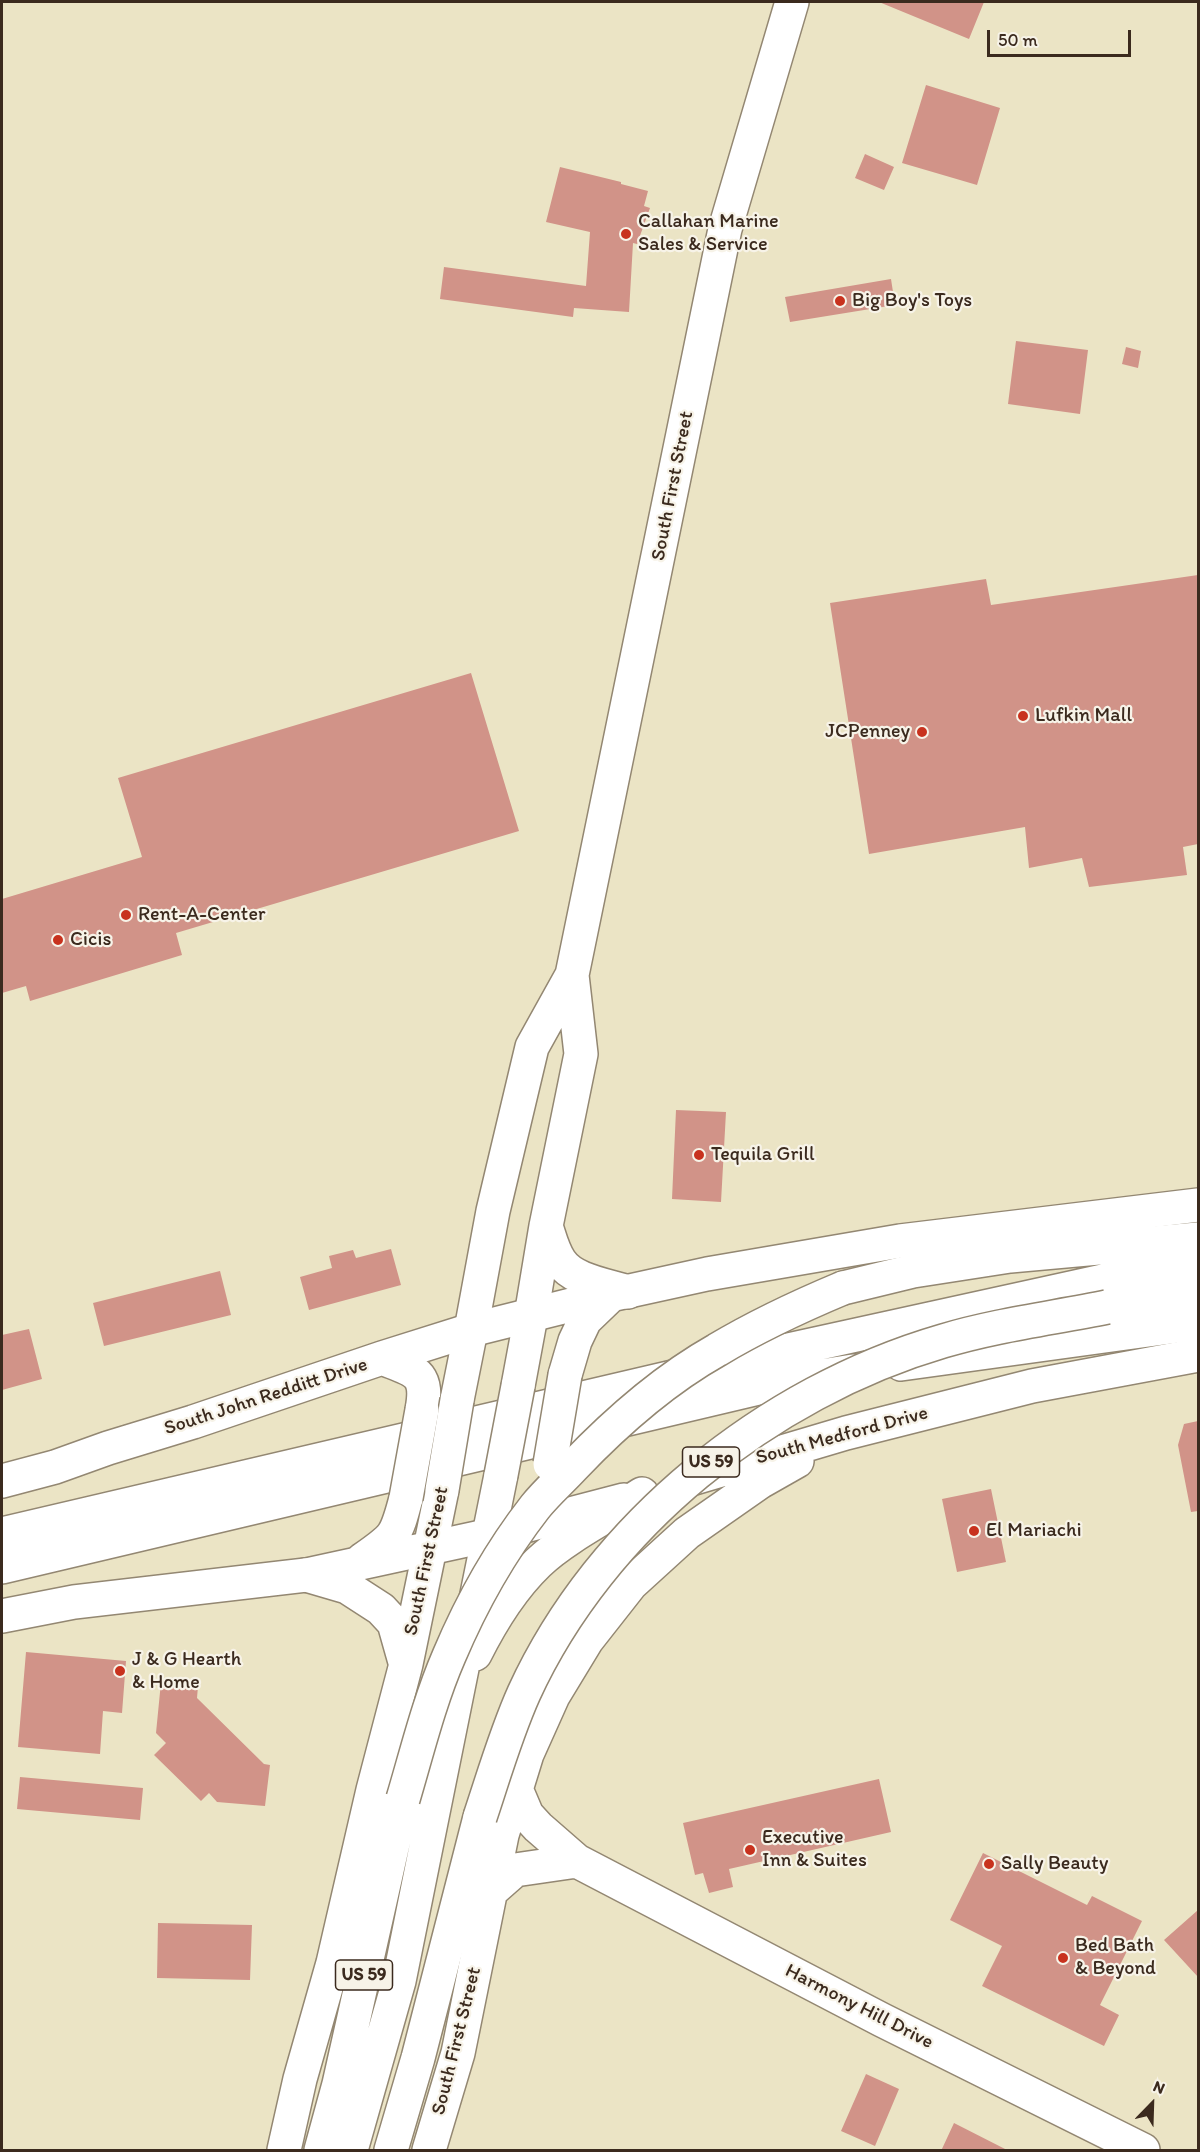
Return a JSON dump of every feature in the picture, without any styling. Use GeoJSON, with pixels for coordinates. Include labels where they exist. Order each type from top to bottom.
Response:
{"type":"FeatureCollection","features":[{"type":"Feature","properties":{"kind":"main road","name":"South First Street"},"geometry":{"type":"LineString","coordinates":[[284,2151],[300,2079],[333,1964],[373,1790],[406,1664],[431,1549],[493,1212],[532,1047],[572,975],[725,229],[792,2]]}},
{"type":"Feature","properties":{"kind":"main road","name":"South First Street"},"geometry":{"type":"LineString","coordinates":[[351,2151],[399,1981],[490,1535],[546,1226],[581,1054],[572,975]]}},
{"type":"Feature","properties":{"kind":"main road"},"geometry":{"type":"LineString","coordinates":[[531,1316],[707,1274],[900,1241],[1198,1205]]}},
{"type":"Feature","properties":{"kind":"main road"},"geometry":{"type":"LineString","coordinates":[[546,1226],[561,1264],[576,1274],[620,1293]]}},
{"type":"Feature","properties":{"kind":"main road","name":"US 59"},"geometry":{"type":"LineString","coordinates":[[321,2151],[366,1969],[403,1799],[424,1728],[448,1658],[483,1585],[536,1506],[638,1404],[676,1376],[716,1350],[787,1312],[843,1288],[913,1271],[1010,1256],[1198,1239]]}},
{"type":"Feature","properties":{"kind":"main road"},"geometry":{"type":"LineString","coordinates":[[2,1534],[788,1350],[1198,1260]]}},
{"type":"Feature","properties":{"kind":"main road","name":"US 59"},"geometry":{"type":"LineString","coordinates":[[391,2151],[418,2058],[480,1816],[502,1749],[525,1692],[550,1645],[581,1597],[618,1548],[722,1453],[788,1408],[868,1367],[944,1341],[1107,1307],[1198,1292]]}},
{"type":"Feature","properties":{"kind":"main road"},"geometry":{"type":"LineString","coordinates":[[566,1515],[549,1481],[565,1375],[575,1341],[585,1320],[620,1293]]}},
{"type":"Feature","properties":{"kind":"main road","name":"South John Redditt Drive"},"geometry":{"type":"LineString","coordinates":[[2,1481],[55,1467],[471,1330],[531,1316]]}},
{"type":"Feature","properties":{"kind":"main road"},"geometry":{"type":"LineString","coordinates":[[2,1567],[784,1382],[1198,1323]]}},
{"type":"Feature","properties":{"kind":"main road","name":"South Medford Drive"},"geometry":{"type":"LineString","coordinates":[[490,1535],[599,1508],[846,1433],[1032,1386],[1198,1356]]}},
{"type":"Feature","properties":{"kind":"main road"},"geometry":{"type":"LineString","coordinates":[[358,1563],[390,1540],[399,1526],[425,1394],[424,1382],[414,1371],[382,1358]]}},
{"type":"Feature","properties":{"kind":"main road","name":"South First Street"},"geometry":{"type":"LineString","coordinates":[[429,2151],[458,2053],[502,1835],[527,1754],[553,1696],[587,1640],[631,1584],[687,1533],[760,1482],[846,1433]]}},
{"type":"Feature","properties":{"kind":"main road"},"geometry":{"type":"LineString","coordinates":[[460,1686],[483,1639],[517,1585],[539,1561],[574,1536],[642,1494]]}},
{"type":"Feature","properties":{"kind":"main road"},"geometry":{"type":"LineString","coordinates":[[2,1616],[74,1602],[306,1575],[490,1535]]}},
{"type":"Feature","properties":{"kind":"main road"},"geometry":{"type":"LineString","coordinates":[[306,1575],[347,1587],[381,1609],[394,1623],[406,1664]]}},
{"type":"Feature","properties":{"kind":"main road","name":"Harmony Hill Drive"},"geometry":{"type":"LineString","coordinates":[[516,1789],[527,1815],[577,1861],[882,2020],[1143,2151]]}},
{"type":"Feature","properties":{"kind":"main road"},"geometry":{"type":"LineString","coordinates":[[490,1892],[515,1869],[577,1861]]}},
{"type":"Feature","properties":{"kind":"building"},"geometry":{"type":"Polygon","coordinates":[[[879,2],[984,2],[969,39],[879,2]]]}},
{"type":"Feature","properties":{"kind":"building"},"geometry":{"type":"Polygon","coordinates":[[[926,85],[1000,108],[977,185],[902,163],[926,85]]]}},
{"type":"Feature","properties":{"kind":"building"},"geometry":{"type":"Polygon","coordinates":[[[865,154],[894,167],[884,190],[855,178],[865,154]]]}},
{"type":"Feature","properties":{"kind":"building","name":"Callahan Marine Sales & Service"},"geometry":{"type":"Polygon","coordinates":[[[560,167],[648,191],[644,206],[650,208],[637,244],[633,243],[629,312],[574,308],[573,317],[440,299],[444,267],[586,286],[590,232],[546,222],[560,167]]]}},
{"type":"Feature","properties":{"kind":"building","name":"Big Boy's Toys"},"geometry":{"type":"Polygon","coordinates":[[[891,279],[895,305],[790,322],[785,297],[891,279]]]}},
{"type":"Feature","properties":{"kind":"building"},"geometry":{"type":"Polygon","coordinates":[[[1016,341],[1088,350],[1080,414],[1008,404],[1016,341]]]}},
{"type":"Feature","properties":{"kind":"building"},"geometry":{"type":"Polygon","coordinates":[[[1126,347],[1141,351],[1138,368],[1122,364],[1126,347]]]}},
{"type":"Feature","properties":{"kind":"building","name":"Lufkin Mall"},"geometry":{"type":"Polygon","coordinates":[[[1198,575],[1198,844],[1183,847],[1187,875],[1089,887],[1082,858],[1029,868],[1025,827],[869,854],[830,603],[986,579],[991,605],[1198,575]]]}},
{"type":"Feature","properties":{"kind":"building"},"geometry":{"type":"Polygon","coordinates":[[[471,673],[519,831],[176,933],[182,955],[30,1001],[26,986],[2,993],[2,899],[142,857],[118,778],[471,673]]]}},
{"type":"Feature","properties":{"kind":"building","name":"Tequila Grill"},"geometry":{"type":"Polygon","coordinates":[[[676,1110],[726,1112],[721,1202],[672,1199],[676,1110]]]}},
{"type":"Feature","properties":{"kind":"building"},"geometry":{"type":"Polygon","coordinates":[[[391,1249],[401,1285],[309,1310],[300,1277],[332,1268],[329,1256],[353,1250],[356,1258],[391,1249]]]}},
{"type":"Feature","properties":{"kind":"building"},"geometry":{"type":"Polygon","coordinates":[[[220,1271],[231,1315],[104,1346],[93,1303],[220,1271]]]}},
{"type":"Feature","properties":{"kind":"building"},"geometry":{"type":"Polygon","coordinates":[[[29,1329],[42,1379],[2,1390],[2,1335],[29,1329]]]}},
{"type":"Feature","properties":{"kind":"building"},"geometry":{"type":"Polygon","coordinates":[[[1198,1421],[1198,1511],[1191,1512],[1178,1445],[1184,1424],[1198,1421]]]}},
{"type":"Feature","properties":{"kind":"building","name":"El Mariachi"},"geometry":{"type":"Polygon","coordinates":[[[991,1489],[1006,1562],[957,1572],[942,1499],[991,1489]]]}},
{"type":"Feature","properties":{"kind":"building"},"geometry":{"type":"Polygon","coordinates":[[[26,1652],[126,1661],[122,1713],[103,1711],[100,1754],[18,1747],[26,1652]]]}},
{"type":"Feature","properties":{"kind":"building"},"geometry":{"type":"Polygon","coordinates":[[[161,1682],[198,1686],[197,1698],[264,1764],[270,1765],[265,1806],[217,1802],[209,1793],[201,1801],[154,1755],[166,1743],[156,1733],[161,1682]]]}},
{"type":"Feature","properties":{"kind":"building"},"geometry":{"type":"Polygon","coordinates":[[[20,1777],[143,1788],[140,1820],[17,1809],[20,1777]]]}},
{"type":"Feature","properties":{"kind":"building","name":"Executive Inn & Suites"},"geometry":{"type":"Polygon","coordinates":[[[879,1779],[891,1832],[729,1869],[733,1887],[709,1893],[703,1873],[695,1875],[683,1823],[879,1779]]]}},
{"type":"Feature","properties":{"kind":"building"},"geometry":{"type":"Polygon","coordinates":[[[983,1853],[1087,1905],[1092,1896],[1142,1921],[1100,2005],[1119,2015],[1104,2046],[982,1986],[1002,1946],[950,1920],[983,1853]]]}},
{"type":"Feature","properties":{"kind":"building"},"geometry":{"type":"Polygon","coordinates":[[[1198,1910],[1198,1977],[1164,1940],[1198,1910]]]}},
{"type":"Feature","properties":{"kind":"building"},"geometry":{"type":"Polygon","coordinates":[[[158,1923],[252,1925],[250,1980],[157,1978],[158,1923]]]}},
{"type":"Feature","properties":{"kind":"building"},"geometry":{"type":"Polygon","coordinates":[[[866,2074],[899,2089],[875,2146],[841,2131],[866,2074]]]}},
{"type":"Feature","properties":{"kind":"building"},"geometry":{"type":"Polygon","coordinates":[[[954,2123],[1009,2151],[941,2151],[954,2123]]]}},
{"type":"Feature","properties":{"kind":"place","name":"Callahan Marine Sales & Service"},"geometry":{"type":"Point","coordinates":[626,234]}},
{"type":"Feature","properties":{"kind":"place","name":"Big Boy's Toys"},"geometry":{"type":"Point","coordinates":[840,301]}},
{"type":"Feature","properties":{"kind":"place","name":"Lufkin Mall"},"geometry":{"type":"Point","coordinates":[1023,716]}},
{"type":"Feature","properties":{"kind":"place","name":"JCPenney"},"geometry":{"type":"Point","coordinates":[922,732]}},
{"type":"Feature","properties":{"kind":"place","name":"Rent-A-Center"},"geometry":{"type":"Point","coordinates":[126,915]}},
{"type":"Feature","properties":{"kind":"place","name":"Cicis"},"geometry":{"type":"Point","coordinates":[58,940]}},
{"type":"Feature","properties":{"kind":"place","name":"Tequila Grill"},"geometry":{"type":"Point","coordinates":[699,1155]}},
{"type":"Feature","properties":{"kind":"place","name":"El Mariachi"},"geometry":{"type":"Point","coordinates":[974,1531]}},
{"type":"Feature","properties":{"kind":"place","name":"J & G Hearth & Home"},"geometry":{"type":"Point","coordinates":[120,1671]}},
{"type":"Feature","properties":{"kind":"place","name":"Executive Inn & Suites"},"geometry":{"type":"Point","coordinates":[750,1850]}},
{"type":"Feature","properties":{"kind":"place","name":"Sally Beauty"},"geometry":{"type":"Point","coordinates":[989,1864]}},
{"type":"Feature","properties":{"kind":"place","name":"Bed Bath & Beyond"},"geometry":{"type":"Point","coordinates":[1063,1958]}}]}
